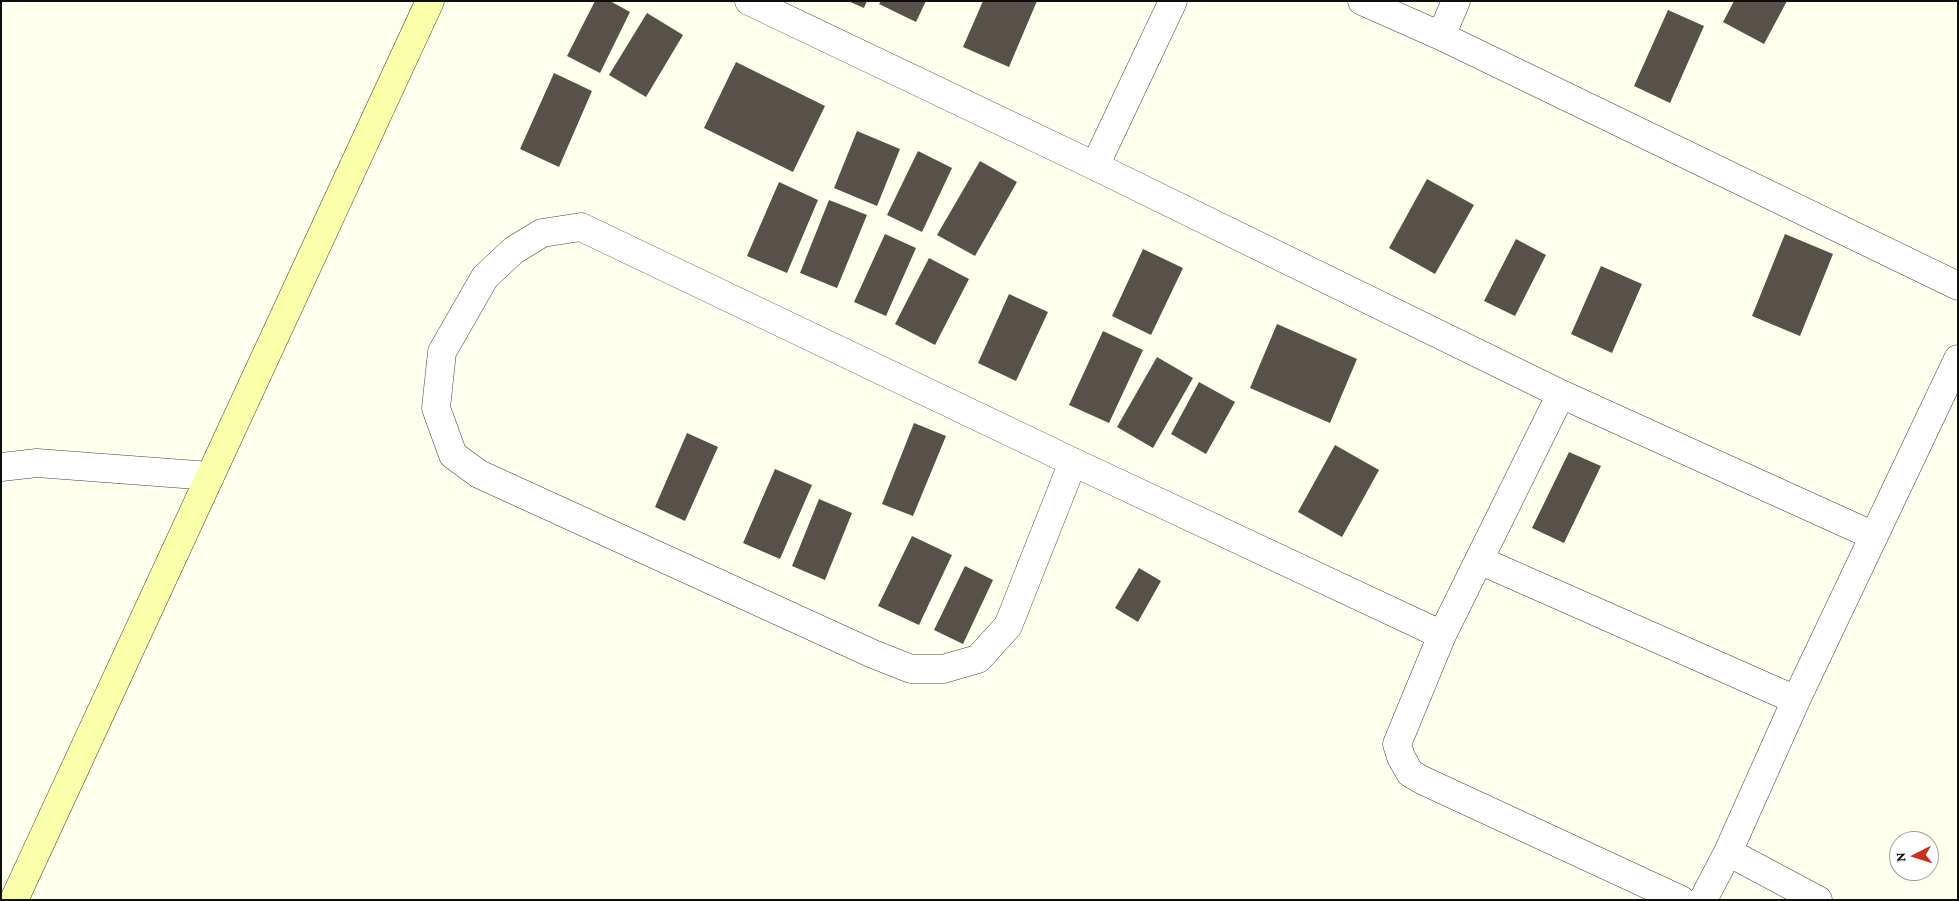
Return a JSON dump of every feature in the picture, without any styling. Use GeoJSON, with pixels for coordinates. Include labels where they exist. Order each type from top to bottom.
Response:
{"type":"FeatureCollection","features":[{"type":"Feature","properties":{"kind":"main road"},"geometry":{"type":"LineString","coordinates":[[14,900],[430,1]]}},
{"type":"Feature","properties":{"kind":"street"},"geometry":{"type":"LineString","coordinates":[[749,1],[1095,166],[1561,394],[1874,536]]}},
{"type":"Feature","properties":{"kind":"street"},"geometry":{"type":"LineString","coordinates":[[1095,166],[1173,1]]}},
{"type":"Feature","properties":{"kind":"street"},"geometry":{"type":"LineString","coordinates":[[1362,1],[1441,36],[1958,286]]}},
{"type":"Feature","properties":{"kind":"street"},"geometry":{"type":"LineString","coordinates":[[1441,36],[1456,1]]}},
{"type":"Feature","properties":{"kind":"street"},"geometry":{"type":"LineString","coordinates":[[1073,462],[1008,626],[978,659],[943,669],[911,669],[873,654],[480,474],[453,455],[436,408],[442,352],[485,277],[514,250],[542,234],[581,227],[1073,462],[1442,635]]}},
{"type":"Feature","properties":{"kind":"street"},"geometry":{"type":"LineString","coordinates":[[1703,900],[1728,852],[1796,700],[1958,359]]}},
{"type":"Feature","properties":{"kind":"street"},"geometry":{"type":"LineString","coordinates":[[1561,394],[1442,635],[1397,744],[1401,757],[1410,773],[1422,780],[1681,900]]}},
{"type":"Feature","properties":{"kind":"street"},"geometry":{"type":"LineString","coordinates":[[1,467],[37,463],[210,476]]}},
{"type":"Feature","properties":{"kind":"street"},"geometry":{"type":"LineString","coordinates":[[1479,560],[1796,700]]}},
{"type":"Feature","properties":{"kind":"street"},"geometry":{"type":"LineString","coordinates":[[1728,852],[1818,900]]}},
{"type":"Feature","properties":{"kind":"building"},"geometry":{"type":"Polygon","coordinates":[[[595,1],[610,1],[630,12],[600,73],[567,56],[595,1]]]}},
{"type":"Feature","properties":{"kind":"building"},"geometry":{"type":"Polygon","coordinates":[[[848,1],[867,1],[864,8],[848,1]]]}},
{"type":"Feature","properties":{"kind":"building"},"geometry":{"type":"Polygon","coordinates":[[[881,1],[926,1],[916,22],[879,4],[881,1]]]}},
{"type":"Feature","properties":{"kind":"building"},"geometry":{"type":"Polygon","coordinates":[[[983,1],[1037,1],[1009,67],[963,47],[983,1]]]}},
{"type":"Feature","properties":{"kind":"building"},"geometry":{"type":"Polygon","coordinates":[[[1734,1],[1787,1],[1764,44],[1723,22],[1734,1]]]}},
{"type":"Feature","properties":{"kind":"building"},"geometry":{"type":"Polygon","coordinates":[[[1668,10],[1704,26],[1670,103],[1634,86],[1668,10]]]}},
{"type":"Feature","properties":{"kind":"building"},"geometry":{"type":"Polygon","coordinates":[[[647,13],[683,35],[646,97],[609,75],[647,13]]]}},
{"type":"Feature","properties":{"kind":"building"},"geometry":{"type":"Polygon","coordinates":[[[736,62],[825,106],[793,172],[704,128],[736,62]]]}},
{"type":"Feature","properties":{"kind":"building"},"geometry":{"type":"Polygon","coordinates":[[[554,73],[592,91],[559,167],[520,149],[554,73]]]}},
{"type":"Feature","properties":{"kind":"building"},"geometry":{"type":"Polygon","coordinates":[[[857,131],[900,149],[877,206],[834,188],[857,131]]]}},
{"type":"Feature","properties":{"kind":"building"},"geometry":{"type":"Polygon","coordinates":[[[918,151],[952,168],[922,232],[887,215],[918,151]]]}},
{"type":"Feature","properties":{"kind":"building"},"geometry":{"type":"Polygon","coordinates":[[[980,161],[1017,182],[975,256],[937,235],[980,161]]]}},
{"type":"Feature","properties":{"kind":"building"},"geometry":{"type":"Polygon","coordinates":[[[1427,179],[1474,205],[1435,274],[1389,248],[1427,179]]]}},
{"type":"Feature","properties":{"kind":"building"},"geometry":{"type":"Polygon","coordinates":[[[779,182],[818,200],[787,273],[747,256],[779,182]]]}},
{"type":"Feature","properties":{"kind":"building"},"geometry":{"type":"Polygon","coordinates":[[[829,200],[867,215],[837,288],[800,273],[829,200]]]}},
{"type":"Feature","properties":{"kind":"building"},"geometry":{"type":"Polygon","coordinates":[[[885,234],[916,248],[886,316],[854,302],[885,234]]]}},
{"type":"Feature","properties":{"kind":"building"},"geometry":{"type":"Polygon","coordinates":[[[1785,234],[1833,254],[1800,336],[1752,316],[1785,234]]]}},
{"type":"Feature","properties":{"kind":"building"},"geometry":{"type":"Polygon","coordinates":[[[1516,239],[1546,255],[1515,316],[1484,301],[1516,239]]]}},
{"type":"Feature","properties":{"kind":"building"},"geometry":{"type":"Polygon","coordinates":[[[1143,249],[1183,268],[1151,335],[1112,316],[1143,249]]]}},
{"type":"Feature","properties":{"kind":"building"},"geometry":{"type":"Polygon","coordinates":[[[929,258],[969,279],[935,345],[895,324],[929,258]]]}},
{"type":"Feature","properties":{"kind":"building"},"geometry":{"type":"Polygon","coordinates":[[[1601,266],[1642,284],[1612,353],[1571,334],[1601,266]]]}},
{"type":"Feature","properties":{"kind":"building"},"geometry":{"type":"Polygon","coordinates":[[[1009,294],[1048,312],[1016,381],[978,363],[1009,294]]]}},
{"type":"Feature","properties":{"kind":"building"},"geometry":{"type":"Polygon","coordinates":[[[1277,324],[1357,359],[1330,423],[1250,388],[1277,324]]]}},
{"type":"Feature","properties":{"kind":"building"},"geometry":{"type":"Polygon","coordinates":[[[1103,331],[1143,350],[1109,423],[1069,405],[1103,331]]]}},
{"type":"Feature","properties":{"kind":"building"},"geometry":{"type":"Polygon","coordinates":[[[1157,357],[1193,378],[1153,448],[1117,427],[1157,357]]]}},
{"type":"Feature","properties":{"kind":"building"},"geometry":{"type":"Polygon","coordinates":[[[1199,382],[1235,402],[1206,454],[1171,434],[1199,382]]]}},
{"type":"Feature","properties":{"kind":"building"},"geometry":{"type":"Polygon","coordinates":[[[914,423],[946,436],[913,516],[882,504],[914,423]]]}},
{"type":"Feature","properties":{"kind":"building"},"geometry":{"type":"Polygon","coordinates":[[[687,433],[718,447],[685,521],[655,507],[687,433]]]}},
{"type":"Feature","properties":{"kind":"building"},"geometry":{"type":"Polygon","coordinates":[[[1335,445],[1379,470],[1342,537],[1298,512],[1335,445]]]}},
{"type":"Feature","properties":{"kind":"building"},"geometry":{"type":"Polygon","coordinates":[[[1569,452],[1601,466],[1564,543],[1532,528],[1569,452]]]}},
{"type":"Feature","properties":{"kind":"building"},"geometry":{"type":"Polygon","coordinates":[[[775,469],[812,485],[780,559],[743,543],[775,469]]]}},
{"type":"Feature","properties":{"kind":"building"},"geometry":{"type":"Polygon","coordinates":[[[819,499],[852,513],[825,580],[792,566],[819,499]]]}},
{"type":"Feature","properties":{"kind":"building"},"geometry":{"type":"Polygon","coordinates":[[[912,536],[952,555],[919,625],[878,606],[912,536]]]}},
{"type":"Feature","properties":{"kind":"building"},"geometry":{"type":"Polygon","coordinates":[[[965,566],[993,580],[963,644],[934,630],[965,566]]]}},
{"type":"Feature","properties":{"kind":"building"},"geometry":{"type":"Polygon","coordinates":[[[1139,568],[1161,581],[1138,622],[1115,608],[1139,568]]]}}]}
